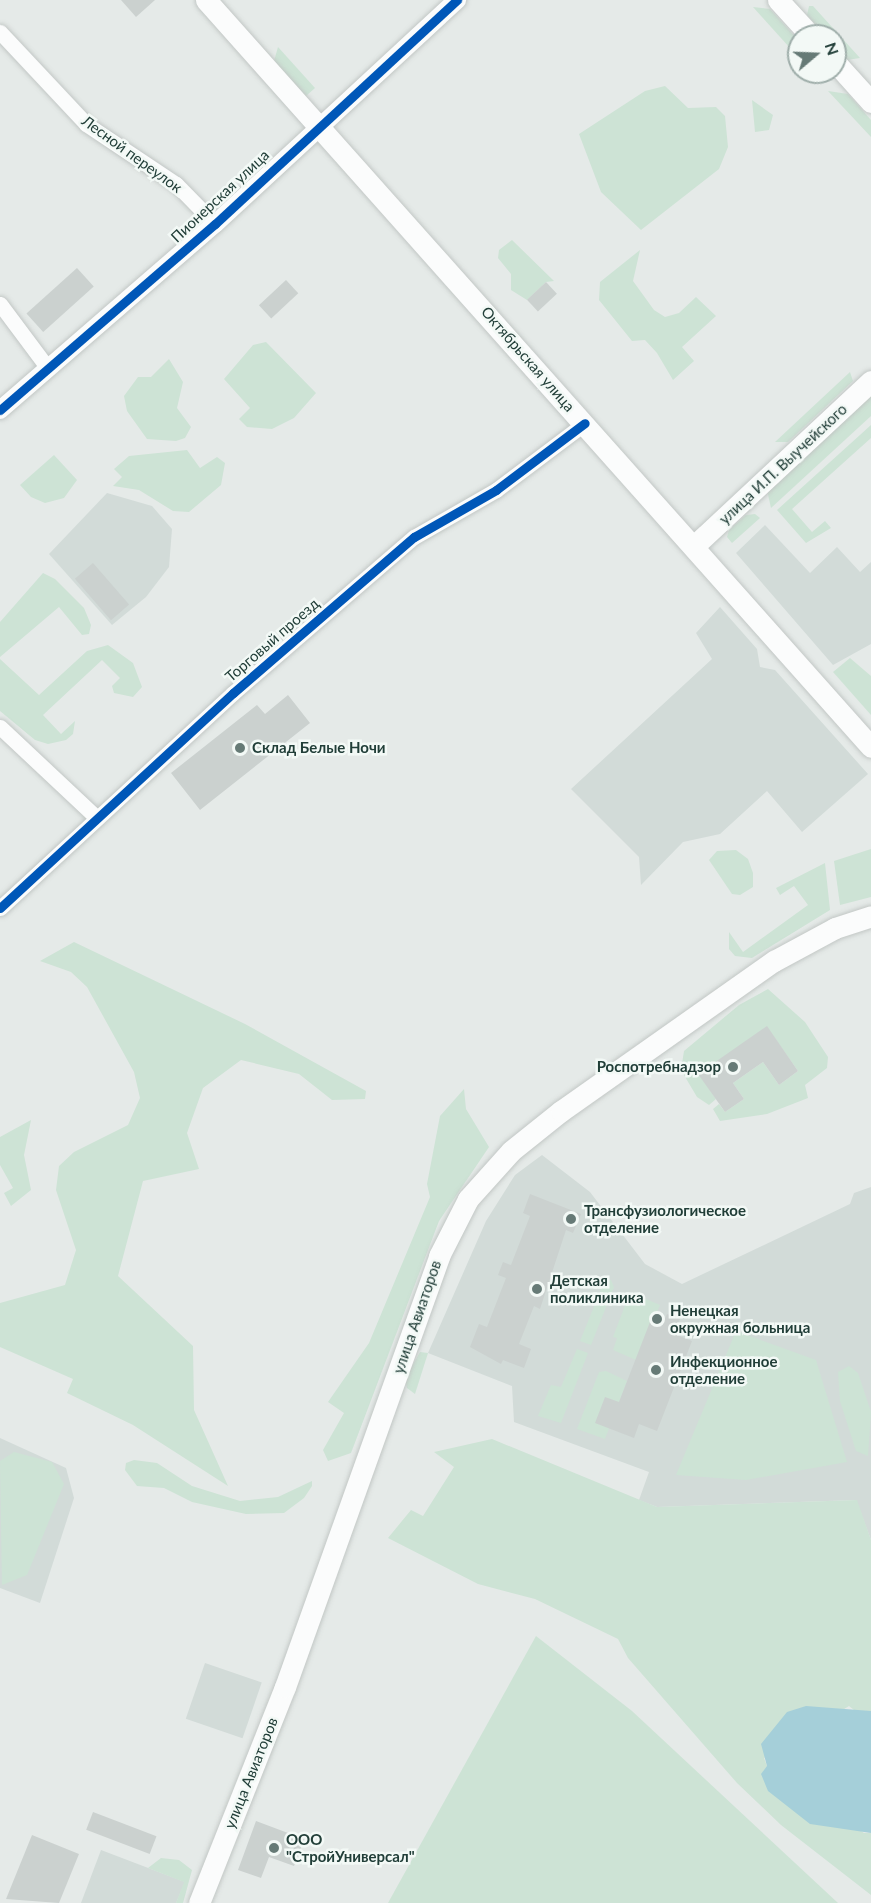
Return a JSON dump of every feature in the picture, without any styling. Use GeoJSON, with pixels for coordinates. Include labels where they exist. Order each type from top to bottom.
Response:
{"type":"FeatureCollection","features":[{"type":"Feature","properties":{"kind":"main road","name":"Октябрьская улица"},"geometry":{"type":"LineString","coordinates":[[206,0],[320,124],[871,747]]}},
{"type":"Feature","properties":{"kind":"main road"},"geometry":{"type":"LineString","coordinates":[[778,0],[800,24]]}},
{"type":"Feature","properties":{"kind":"main road"},"geometry":{"type":"LineString","coordinates":[[847,75],[871,102]]}},
{"type":"Feature","properties":{"kind":"main road","name":"улица И.П. Выучейского"},"geometry":{"type":"LineString","coordinates":[[694,546],[871,381]]}},
{"type":"Feature","properties":{"kind":"main road","name":"улица Авиаторов"},"geometry":{"type":"LineString","coordinates":[[199,1903],[289,1677],[439,1256],[468,1199],[511,1151],[561,1111],[774,961],[835,928],[871,915]]}},
{"type":"Feature","properties":{"kind":"street","name":"Пионерская улица"},"geometry":{"type":"LineString","coordinates":[[0,410],[214,224],[457,0]]}},
{"type":"Feature","properties":{"kind":"street","name":"Лесной переулок"},"geometry":{"type":"LineString","coordinates":[[0,32],[86,124],[176,184],[214,224]]}},
{"type":"Feature","properties":{"kind":"street"},"geometry":{"type":"LineString","coordinates":[[0,304],[47,368]]}},
{"type":"Feature","properties":{"kind":"street","name":"Торговый проезд"},"geometry":{"type":"LineString","coordinates":[[0,908],[97,818],[414,537],[496,490],[585,423]]}},
{"type":"Feature","properties":{"kind":"street"},"geometry":{"type":"LineString","coordinates":[[0,727],[97,818]]}},
{"type":"Feature","properties":{"kind":"shaded area"},"geometry":{"type":"Polygon","coordinates":[[[107,493],[152,506],[172,529],[169,567],[146,597],[112,625],[49,554],[107,493]]]}},
{"type":"Feature","properties":{"kind":"shaded area"},"geometry":{"type":"Polygon","coordinates":[[[765,525],[810,573],[837,547],[860,572],[871,562],[871,644],[833,665],[736,553],[765,525]]]}},
{"type":"Feature","properties":{"kind":"shaded area"},"geometry":{"type":"Polygon","coordinates":[[[720,607],[757,649],[760,667],[775,670],[868,774],[802,832],[767,791],[720,834],[683,842],[641,885],[639,857],[571,789],[712,659],[696,633],[720,607]]]}},
{"type":"Feature","properties":{"kind":"shaded area","name":"Ненецкая окружная больница"},"geometry":{"type":"Polygon","coordinates":[[[542,1155],[590,1192],[645,1264],[682,1284],[850,1204],[854,1193],[871,1187],[871,1540],[856,1500],[657,1507],[639,1500],[649,1472],[514,1422],[512,1386],[428,1353],[486,1221],[515,1175],[542,1155]]]}},
{"type":"Feature","properties":{"kind":"shaded area"},"geometry":{"type":"Polygon","coordinates":[[[0,1438],[66,1468],[74,1498],[40,1603],[0,1588],[0,1438]]]}},
{"type":"Feature","properties":{"kind":"shaded area"},"geometry":{"type":"Polygon","coordinates":[[[205,1663],[262,1683],[243,1738],[186,1719],[205,1663]]]}},
{"type":"Feature","properties":{"kind":"shaded area"},"geometry":{"type":"Polygon","coordinates":[[[101,1850],[185,1882],[176,1903],[81,1903],[101,1850]]]}},
{"type":"Feature","properties":{"kind":"green space"},"geometry":{"type":"Polygon","coordinates":[[[809,6],[813,6],[829,24],[815,24],[807,15],[809,6]]]}},
{"type":"Feature","properties":{"kind":"green space"},"geometry":{"type":"Polygon","coordinates":[[[753,7],[770,9],[787,28],[787,45],[753,7]]]}},
{"type":"Feature","properties":{"kind":"green space"},"geometry":{"type":"Polygon","coordinates":[[[847,44],[860,58],[847,60],[847,44]]]}},
{"type":"Feature","properties":{"kind":"green space"},"geometry":{"type":"Polygon","coordinates":[[[278,47],[315,88],[306,96],[274,61],[278,47]]]}},
{"type":"Feature","properties":{"kind":"green space"},"geometry":{"type":"Polygon","coordinates":[[[665,86],[688,108],[716,107],[725,116],[728,147],[719,169],[641,230],[601,192],[579,134],[645,91],[665,86]]]}},
{"type":"Feature","properties":{"kind":"green space"},"geometry":{"type":"Polygon","coordinates":[[[828,91],[848,94],[871,120],[871,137],[828,91]]]}},
{"type":"Feature","properties":{"kind":"green space"},"geometry":{"type":"Polygon","coordinates":[[[752,100],[773,115],[769,130],[755,132],[752,100]]]}},
{"type":"Feature","properties":{"kind":"green space"},"geometry":{"type":"Polygon","coordinates":[[[512,240],[554,281],[546,282],[527,300],[511,290],[511,274],[498,258],[499,250],[512,240]]]}},
{"type":"Feature","properties":{"kind":"green space"},"geometry":{"type":"Polygon","coordinates":[[[640,250],[633,281],[654,310],[665,317],[679,313],[696,297],[716,316],[682,347],[694,361],[673,380],[657,353],[645,340],[632,341],[599,300],[600,282],[640,250]]]}},
{"type":"Feature","properties":{"kind":"green space"},"geometry":{"type":"Polygon","coordinates":[[[266,342],[316,393],[294,418],[272,429],[247,427],[239,419],[250,408],[224,379],[253,345],[266,342]]]}},
{"type":"Feature","properties":{"kind":"green space"},"geometry":{"type":"Polygon","coordinates":[[[169,359],[183,382],[177,408],[191,427],[185,438],[176,441],[147,439],[127,411],[124,396],[138,377],[151,377],[169,359]]]}},
{"type":"Feature","properties":{"kind":"green space"},"geometry":{"type":"Polygon","coordinates":[[[850,372],[853,381],[788,442],[775,442],[850,372]]]}},
{"type":"Feature","properties":{"kind":"green space"},"geometry":{"type":"Polygon","coordinates":[[[871,396],[871,416],[771,508],[767,490],[871,396]]]}},
{"type":"Feature","properties":{"kind":"green space"},"geometry":{"type":"Polygon","coordinates":[[[871,425],[871,438],[792,509],[812,532],[825,521],[831,528],[806,543],[777,510],[871,425]]]}},
{"type":"Feature","properties":{"kind":"green space"},"geometry":{"type":"Polygon","coordinates":[[[187,450],[200,468],[217,457],[225,463],[221,485],[189,512],[173,511],[139,490],[113,486],[122,477],[114,469],[129,456],[187,450]]]}},
{"type":"Feature","properties":{"kind":"green space"},"geometry":{"type":"Polygon","coordinates":[[[54,455],[77,480],[64,498],[45,503],[31,497],[20,485],[54,455]]]}},
{"type":"Feature","properties":{"kind":"green space"},"geometry":{"type":"Polygon","coordinates":[[[755,514],[760,518],[732,543],[727,537],[729,530],[746,515],[755,514]]]}},
{"type":"Feature","properties":{"kind":"green space"},"geometry":{"type":"Polygon","coordinates":[[[43,573],[55,579],[84,608],[91,625],[89,634],[82,635],[59,607],[0,657],[0,622],[43,573]]]}},
{"type":"Feature","properties":{"kind":"green space"},"geometry":{"type":"Polygon","coordinates":[[[108,645],[133,663],[142,687],[133,697],[114,693],[112,686],[120,678],[102,660],[43,715],[61,734],[75,721],[73,734],[66,740],[48,744],[35,740],[0,711],[0,659],[39,695],[87,651],[108,645]]]}},
{"type":"Feature","properties":{"kind":"green space"},"geometry":{"type":"Polygon","coordinates":[[[850,658],[871,676],[871,715],[833,672],[850,658]]]}},
{"type":"Feature","properties":{"kind":"green space"},"geometry":{"type":"Polygon","coordinates":[[[871,849],[871,897],[840,905],[834,861],[871,849]]]}},
{"type":"Feature","properties":{"kind":"green space"},"geometry":{"type":"Polygon","coordinates":[[[736,850],[748,859],[753,873],[753,887],[740,895],[732,894],[709,860],[717,851],[736,850]]]}},
{"type":"Feature","properties":{"kind":"green space"},"geometry":{"type":"Polygon","coordinates":[[[825,863],[830,910],[752,958],[735,956],[729,949],[729,932],[743,952],[808,905],[794,886],[780,895],[776,888],[825,863]]]}},
{"type":"Feature","properties":{"kind":"green space"},"geometry":{"type":"Polygon","coordinates":[[[74,942],[245,1024],[366,1091],[365,1099],[332,1100],[299,1074],[241,1060],[203,1088],[187,1133],[199,1169],[143,1181],[118,1276],[193,1346],[194,1410],[228,1486],[133,1425],[67,1393],[73,1379],[0,1347],[0,1303],[65,1285],[76,1250],[56,1190],[59,1166],[74,1152],[128,1125],[140,1098],[134,1072],[87,987],[71,972],[40,961],[74,942]]]}},
{"type":"Feature","properties":{"kind":"green space"},"geometry":{"type":"Polygon","coordinates":[[[768,989],[805,1022],[828,1057],[827,1068],[805,1085],[808,1098],[767,1114],[720,1121],[713,1109],[719,1104],[725,1112],[744,1099],[733,1083],[763,1062],[779,1085],[798,1071],[767,1027],[699,1074],[716,1099],[709,1105],[697,1097],[681,1070],[684,1051],[739,1005],[768,989]]]}},
{"type":"Feature","properties":{"kind":"green space"},"geometry":{"type":"Polygon","coordinates":[[[464,1089],[466,1109],[489,1147],[439,1221],[351,1453],[328,1461],[323,1450],[344,1413],[328,1402],[369,1343],[430,1197],[427,1184],[440,1116],[464,1089]]]}},
{"type":"Feature","properties":{"kind":"green space"},"geometry":{"type":"Polygon","coordinates":[[[31,1120],[24,1155],[31,1190],[11,1206],[4,1193],[13,1188],[0,1165],[0,1137],[31,1120]]]}},
{"type":"Feature","properties":{"kind":"green space"},"geometry":{"type":"Polygon","coordinates":[[[611,1280],[614,1287],[591,1345],[580,1341],[604,1282],[611,1280]]]}},
{"type":"Feature","properties":{"kind":"green space"},"geometry":{"type":"Polygon","coordinates":[[[639,1296],[660,1305],[636,1360],[613,1350],[617,1338],[613,1337],[627,1300],[639,1296]]]}},
{"type":"Feature","properties":{"kind":"green space"},"geometry":{"type":"Polygon","coordinates":[[[736,1331],[816,1360],[847,1462],[746,1480],[676,1475],[736,1331]]]}},
{"type":"Feature","properties":{"kind":"green space"},"geometry":{"type":"Polygon","coordinates":[[[577,1349],[588,1353],[561,1423],[538,1416],[551,1385],[561,1387],[577,1349]]]}},
{"type":"Feature","properties":{"kind":"green space"},"geometry":{"type":"Polygon","coordinates":[[[420,1352],[428,1353],[415,1394],[407,1388],[405,1379],[420,1352]]]}},
{"type":"Feature","properties":{"kind":"green space"},"geometry":{"type":"Polygon","coordinates":[[[849,1366],[858,1373],[871,1412],[868,1456],[856,1451],[840,1401],[838,1372],[849,1366]]]}},
{"type":"Feature","properties":{"kind":"green space"},"geometry":{"type":"Polygon","coordinates":[[[606,1371],[627,1381],[605,1439],[577,1429],[599,1372],[606,1371]]]}},
{"type":"Feature","properties":{"kind":"green space"},"geometry":{"type":"Polygon","coordinates":[[[492,1439],[657,1507],[857,1500],[871,1540],[871,1711],[859,1714],[849,1706],[764,1758],[767,1766],[864,1833],[871,1833],[871,1895],[781,1825],[737,1783],[628,1658],[618,1639],[535,1599],[478,1584],[388,1538],[411,1510],[423,1516],[454,1467],[434,1452],[492,1439]]]}},
{"type":"Feature","properties":{"kind":"green space"},"geometry":{"type":"Polygon","coordinates":[[[14,1452],[52,1462],[64,1484],[27,1575],[2,1585],[0,1461],[14,1452]]]}},
{"type":"Feature","properties":{"kind":"green space"},"geometry":{"type":"Polygon","coordinates":[[[134,1460],[157,1463],[192,1486],[240,1501],[278,1497],[312,1481],[312,1486],[304,1498],[284,1513],[246,1514],[192,1502],[164,1488],[137,1486],[125,1470],[126,1463],[134,1460]]]}},
{"type":"Feature","properties":{"kind":"green space"},"geometry":{"type":"Polygon","coordinates":[[[536,1636],[632,1711],[838,1903],[388,1903],[536,1636]]]}},
{"type":"Feature","properties":{"kind":"green space"},"geometry":{"type":"Polygon","coordinates":[[[161,1858],[179,1860],[192,1870],[183,1903],[176,1903],[184,1882],[148,1868],[161,1858]]]}},
{"type":"Feature","properties":{"kind":"water"},"geometry":{"type":"Polygon","coordinates":[[[806,1706],[871,1711],[871,1833],[810,1824],[768,1791],[761,1774],[767,1766],[761,1744],[787,1712],[806,1706]]]}},
{"type":"Feature","properties":{"kind":"building"},"geometry":{"type":"Polygon","coordinates":[[[121,0],[155,0],[136,17],[121,0]]]}},
{"type":"Feature","properties":{"kind":"building"},"geometry":{"type":"Polygon","coordinates":[[[77,268],[94,287],[43,332],[26,314],[77,268]]]}},
{"type":"Feature","properties":{"kind":"building"},"geometry":{"type":"Polygon","coordinates":[[[286,280],[298,293],[271,318],[259,305],[286,280]]]}},
{"type":"Feature","properties":{"kind":"building"},"geometry":{"type":"Polygon","coordinates":[[[546,282],[557,294],[538,311],[527,300],[546,282]]]}},
{"type":"Feature","properties":{"kind":"building"},"geometry":{"type":"Polygon","coordinates":[[[93,563],[129,605],[111,620],[75,579],[93,563]]]}},
{"type":"Feature","properties":{"kind":"building","name":"Склад Белые Ночи"},"geometry":{"type":"Polygon","coordinates":[[[288,695],[310,723],[200,810],[171,773],[257,705],[265,714],[288,695]]]}},
{"type":"Feature","properties":{"kind":"building","name":"Роспотребнадзор"},"geometry":{"type":"Polygon","coordinates":[[[767,1026],[798,1071],[779,1085],[763,1062],[733,1083],[744,1099],[725,1112],[698,1074],[767,1026]]]}},
{"type":"Feature","properties":{"kind":"building"},"geometry":{"type":"Polygon","coordinates":[[[530,1194],[581,1214],[573,1233],[566,1230],[540,1309],[534,1306],[519,1344],[531,1349],[524,1368],[503,1360],[501,1364],[470,1347],[479,1324],[487,1327],[506,1278],[498,1275],[503,1262],[511,1265],[530,1216],[523,1213],[530,1194]]]}},
{"type":"Feature","properties":{"kind":"building","name":"Инфекционное отделение"},"geometry":{"type":"Polygon","coordinates":[[[667,1314],[680,1319],[674,1334],[692,1341],[657,1431],[639,1424],[634,1438],[595,1423],[605,1397],[619,1402],[650,1322],[661,1327],[667,1314]]]}},
{"type":"Feature","properties":{"kind":"building"},"geometry":{"type":"Polygon","coordinates":[[[93,1812],[156,1836],[150,1854],[86,1830],[93,1812]]]}},
{"type":"Feature","properties":{"kind":"building","name":"ООО \"СтройУниверсал\""},"geometry":{"type":"Polygon","coordinates":[[[256,1821],[304,1839],[294,1866],[269,1857],[261,1878],[238,1870],[256,1821]]]}},
{"type":"Feature","properties":{"kind":"building"},"geometry":{"type":"Polygon","coordinates":[[[32,1835],[79,1854],[59,1903],[6,1899],[32,1835]]]}},
{"type":"Feature","properties":{"kind":"cycle path"},"geometry":{"type":"LineString","coordinates":[[0,410],[215,224],[457,0]]}},
{"type":"Feature","properties":{"kind":"cycle path"},"geometry":{"type":"LineString","coordinates":[[0,908],[233,693],[414,537],[496,490],[585,423]]}},
{"type":"Feature","properties":{"kind":"place","name":"Склад Белые Ночи"},"geometry":{"type":"Point","coordinates":[240,748]}},
{"type":"Feature","properties":{"kind":"place","name":"Роспотребнадзор"},"geometry":{"type":"Point","coordinates":[733,1067]}},
{"type":"Feature","properties":{"kind":"place","name":"Трансфузиологическое отделение"},"geometry":{"type":"Point","coordinates":[571,1219]}},
{"type":"Feature","properties":{"kind":"place","name":"Детская поликлиника"},"geometry":{"type":"Point","coordinates":[537,1289]}},
{"type":"Feature","properties":{"kind":"place","name":"Ненецкая окружная больница"},"geometry":{"type":"Point","coordinates":[657,1319]}},
{"type":"Feature","properties":{"kind":"place","name":"Инфекционное отделение"},"geometry":{"type":"Point","coordinates":[656,1370]}},
{"type":"Feature","properties":{"kind":"place","name":"ООО \"СтройУниверсал\""},"geometry":{"type":"Point","coordinates":[274,1848]}}]}
